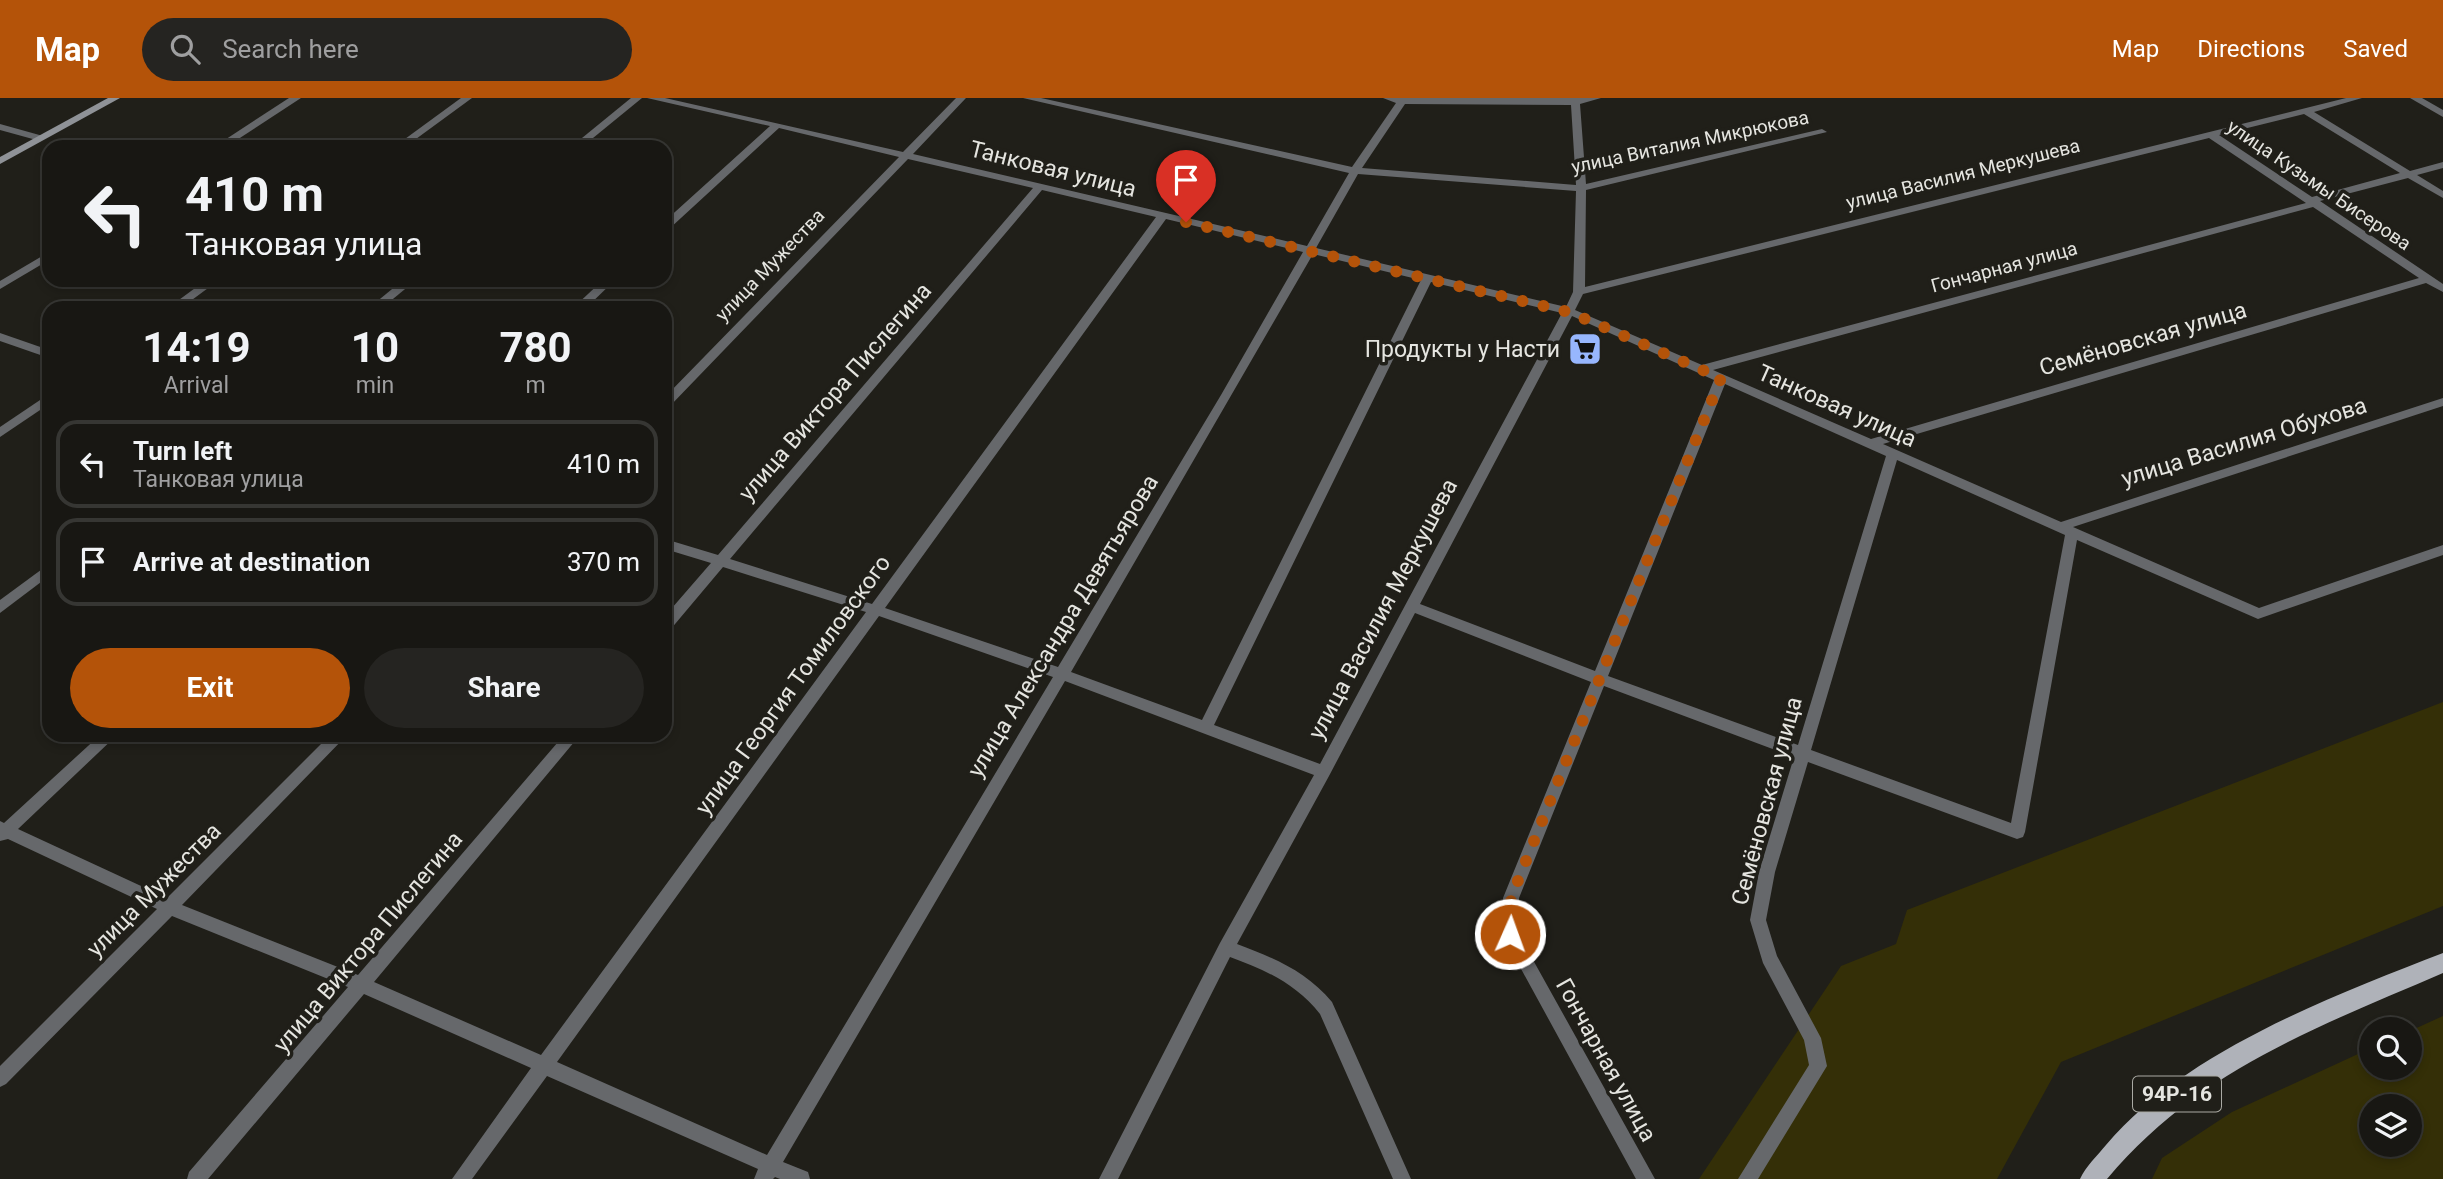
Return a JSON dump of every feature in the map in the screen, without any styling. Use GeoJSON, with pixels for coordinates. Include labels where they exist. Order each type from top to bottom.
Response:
{"type":"FeatureCollection","features":[{"type":"Feature","properties":{"kind":"main road","name":"94Р-16"},"geometry":{"type":"LineString","coordinates":[[2092,1179],[2141,1124],[2193,1081],[2281,1034],[2443,963]]}},
{"type":"Feature","properties":{"kind":"street"},"geometry":{"type":"LineString","coordinates":[[0,160],[115,98]]}},
{"type":"Feature","properties":{"kind":"street"},"geometry":{"type":"LineString","coordinates":[[230,140],[296,98]]}},
{"type":"Feature","properties":{"kind":"street"},"geometry":{"type":"LineString","coordinates":[[409,140],[467,98]]}},
{"type":"Feature","properties":{"kind":"street"},"geometry":{"type":"LineString","coordinates":[[585,140],[637,98]]}},
{"type":"Feature","properties":{"kind":"street","name":"Танковая улица"},"geometry":{"type":"LineString","coordinates":[[652,98],[906,155],[1569,312],[2258,614],[2443,550]]}},
{"type":"Feature","properties":{"kind":"street","name":"улица Мужества"},"geometry":{"type":"LineString","coordinates":[[672,397],[961,98]]}},
{"type":"Feature","properties":{"kind":"street","name":"улица Виталия Микрюкова"},"geometry":{"type":"LineString","coordinates":[[1028,98],[1355,171],[1581,188],[1822,132]]}},
{"type":"Feature","properties":{"kind":"street"},"geometry":{"type":"LineString","coordinates":[[1398,99],[1596,98]]}},
{"type":"Feature","properties":{"kind":"street","name":"улица Василия Меркушева"},"geometry":{"type":"LineString","coordinates":[[1579,292],[2357,98]]}},
{"type":"Feature","properties":{"kind":"street"},"geometry":{"type":"LineString","coordinates":[[2415,98],[2443,114]]}},
{"type":"Feature","properties":{"kind":"street","name":"улица Александра Девятьярова"},"geometry":{"type":"LineString","coordinates":[[767,1172],[1227,396],[1398,99]]}},
{"type":"Feature","properties":{"kind":"street","name":"улица Василия Меркушева"},"geometry":{"type":"LineString","coordinates":[[1108,1179],[1226,948],[1324,772],[1579,292],[1581,188],[1576,100]]}},
{"type":"Feature","properties":{"kind":"street"},"geometry":{"type":"LineString","coordinates":[[2306,111],[2443,195]]}},
{"type":"Feature","properties":{"kind":"street"},"geometry":{"type":"LineString","coordinates":[[672,222],[777,125]]}},
{"type":"Feature","properties":{"kind":"street"},"geometry":{"type":"LineString","coordinates":[[0,127],[40,138]]}},
{"type":"Feature","properties":{"kind":"street","name":"улица Кузьмы Бисерова"},"geometry":{"type":"LineString","coordinates":[[2210,134],[2443,289]]}},
{"type":"Feature","properties":{"kind":"street","name":"Гончарная улица"},"geometry":{"type":"LineString","coordinates":[[1702,369],[2443,165]]}},
{"type":"Feature","properties":{"kind":"street","name":"улица Виктора Пислегина"},"geometry":{"type":"LineString","coordinates":[[672,618],[1039,188]]}},
{"type":"Feature","properties":{"kind":"street","name":"улица Георгия Томиловского"},"geometry":{"type":"LineString","coordinates":[[461,1179],[1162,217]]}},
{"type":"Feature","properties":{"kind":"street"},"geometry":{"type":"LineString","coordinates":[[0,286],[42,259]]}},
{"type":"Feature","properties":{"kind":"street"},"geometry":{"type":"LineString","coordinates":[[1205,729],[1428,277]]}},
{"type":"Feature","properties":{"kind":"street","name":"Семёновская улица"},"geometry":{"type":"LineString","coordinates":[[1871,443],[2428,279]]}},
{"type":"Feature","properties":{"kind":"street"},"geometry":{"type":"LineString","coordinates":[[184,301],[204,287]]}},
{"type":"Feature","properties":{"kind":"street"},"geometry":{"type":"LineString","coordinates":[[384,301],[401,287]]}},
{"type":"Feature","properties":{"kind":"street"},"geometry":{"type":"LineString","coordinates":[[586,301],[602,287]]}},
{"type":"Feature","properties":{"kind":"street"},"geometry":{"type":"LineString","coordinates":[[0,337],[42,352]]}},
{"type":"Feature","properties":{"kind":"street","name":"Гончарная улица"},"geometry":{"type":"LineString","coordinates":[[1646,1179],[1510,934],[1511,898],[1721,378]]}},
{"type":"Feature","properties":{"kind":"street","name":"улица Василия Обухова"},"geometry":{"type":"LineString","coordinates":[[2066,529],[2137,499],[2347,435],[2443,402]]}},
{"type":"Feature","properties":{"kind":"street"},"geometry":{"type":"LineString","coordinates":[[0,433],[42,403]]}},
{"type":"Feature","properties":{"kind":"street","name":"Семёновская улица"},"geometry":{"type":"LineString","coordinates":[[1747,1179],[1818,1066],[1812,1038],[1769,958],[1758,920],[1767,872],[1893,454]]}},
{"type":"Feature","properties":{"kind":"street"},"geometry":{"type":"LineString","coordinates":[[1412,606],[1600,679],[2017,832],[2066,529]]}},
{"type":"Feature","properties":{"kind":"street"},"geometry":{"type":"LineString","coordinates":[[672,546],[876,610],[1061,674],[1324,772]]}},
{"type":"Feature","properties":{"kind":"street"},"geometry":{"type":"LineString","coordinates":[[0,608],[42,575]]}},
{"type":"Feature","properties":{"kind":"street"},"geometry":{"type":"LineString","coordinates":[[102,742],[2,831],[169,907],[362,985],[545,1065],[767,1172],[801,1179]]}},
{"type":"Feature","properties":{"kind":"street","name":"улица Мужества"},"geometry":{"type":"LineString","coordinates":[[0,1078],[333,742]]}},
{"type":"Feature","properties":{"kind":"street","name":"улица Виктора Пислегина"},"geometry":{"type":"LineString","coordinates":[[196,1179],[567,742]]}},
{"type":"Feature","properties":{"kind":"street"},"geometry":{"type":"LineString","coordinates":[[1226,948],[1291,975],[1313,990],[1326,1008],[1402,1179]]}},
{"type":"Feature","properties":{"kind":"shaded area"},"geometry":{"type":"Polygon","coordinates":[[[2443,702],[2443,906],[2061,1062],[1997,1179],[1699,1179],[1841,966],[1896,944],[1907,910],[2443,702]]]}},
{"type":"Feature","properties":{"kind":"shaded area"},"geometry":{"type":"Polygon","coordinates":[[[2443,1016],[2443,1179],[2152,1179],[2162,1158],[2232,1112],[2359,1054],[2359,1080],[2422,1080],[2422,1026],[2443,1016]]]}},
{"type":"Feature","properties":{"kind":"place","name":"Продукты у Насти"},"geometry":{"type":"Point","coordinates":[1585,349]}},
{"type":"Feature","properties":{"kind":"route"},"geometry":{"type":"LineString","coordinates":[[1186,222],[1569,312],[1721,378],[1511,898],[1510,934]]}}]}
